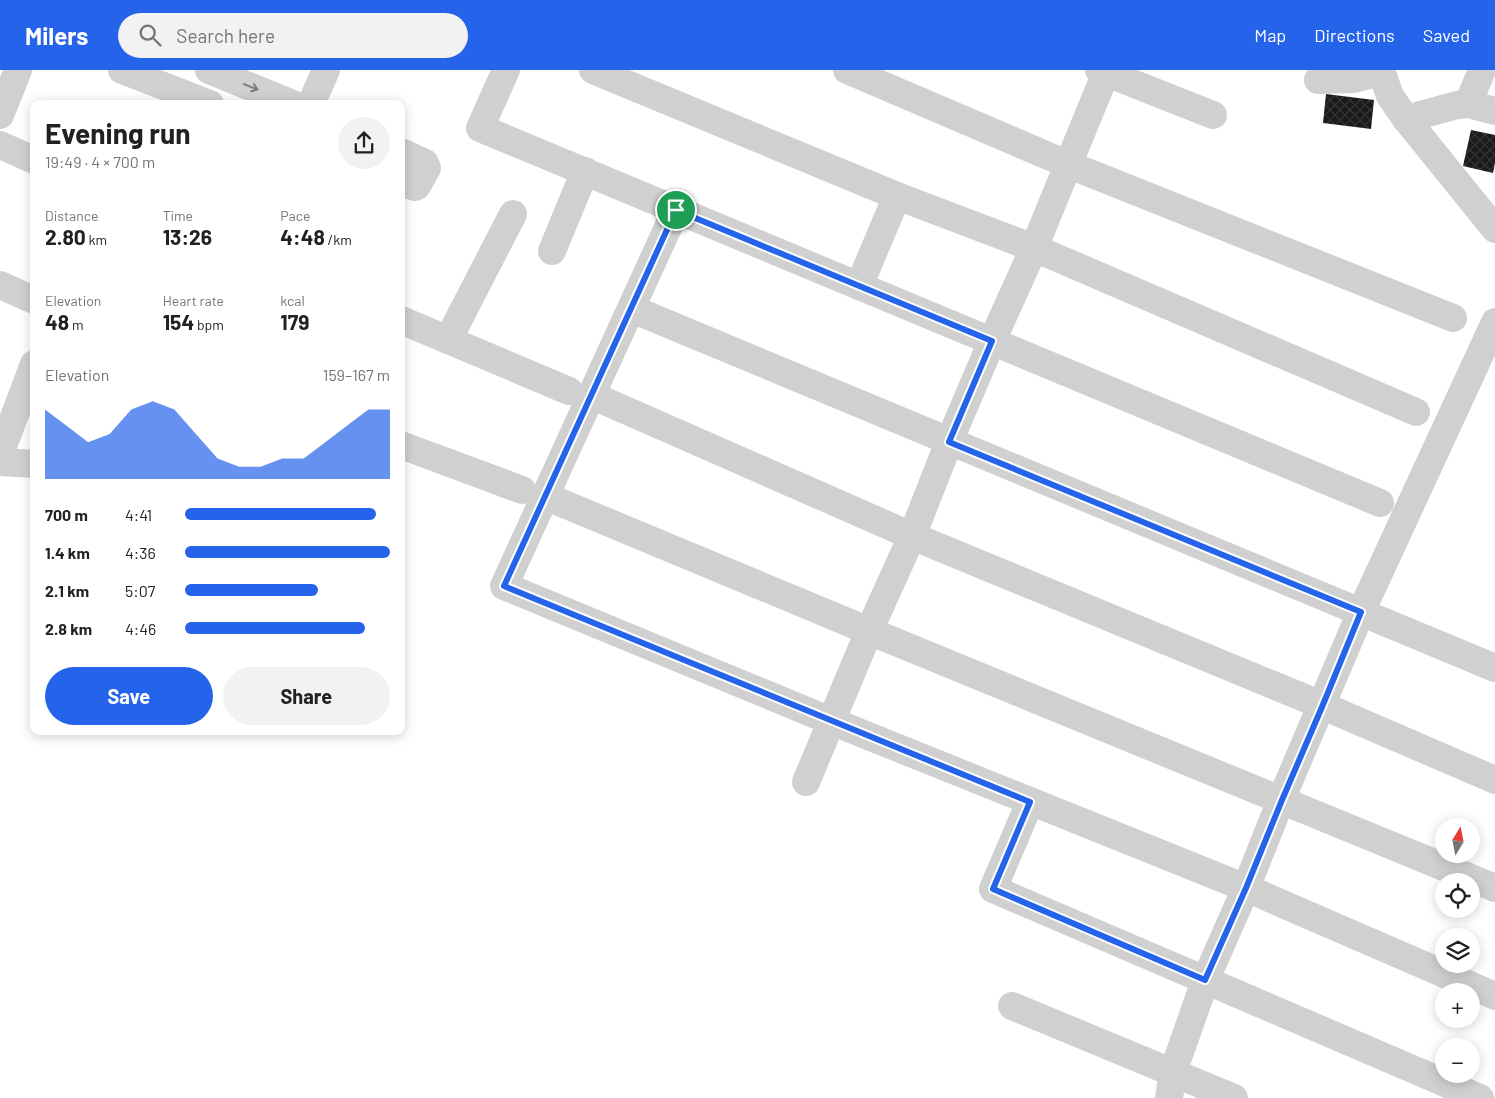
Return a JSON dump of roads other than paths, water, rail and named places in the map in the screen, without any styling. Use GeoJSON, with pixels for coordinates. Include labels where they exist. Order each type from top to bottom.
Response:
{"type":"FeatureCollection","features":[{"type":"Feature","properties":{"kind":"street"},"geometry":{"type":"LineString","coordinates":[[0,115],[18,70]]}},
{"type":"Feature","properties":{"kind":"street"},"geometry":{"type":"LineString","coordinates":[[122,70],[187,81],[206,100]]}},
{"type":"Feature","properties":{"kind":"street"},"geometry":{"type":"LineString","coordinates":[[209,70],[283,100]]}},
{"type":"Feature","properties":{"kind":"street"},"geometry":{"type":"LineString","coordinates":[[313,100],[326,70]]}},
{"type":"Feature","properties":{"kind":"street"},"geometry":{"type":"LineString","coordinates":[[506,70],[480,128],[1380,503]]}},
{"type":"Feature","properties":{"kind":"street"},"geometry":{"type":"LineString","coordinates":[[593,70],[897,196],[1034,248],[1416,412]]}},
{"type":"Feature","properties":{"kind":"street"},"geometry":{"type":"LineString","coordinates":[[848,70],[1067,164],[1453,318]]}},
{"type":"Feature","properties":{"kind":"street"},"geometry":{"type":"LineString","coordinates":[[1468,104],[1482,70]]}},
{"type":"Feature","properties":{"kind":"street"},"geometry":{"type":"LineString","coordinates":[[806,782],[869,631],[912,536],[992,341],[1034,248],[1104,71],[1213,115]]}},
{"type":"Feature","properties":{"kind":"street"},"geometry":{"type":"LineString","coordinates":[[1318,80],[1354,79],[1381,71],[1390,96],[1406,119],[1495,229]]}},
{"type":"Feature","properties":{"kind":"street"},"geometry":{"type":"LineString","coordinates":[[1406,119],[1468,104],[1495,111]]}},
{"type":"Feature","properties":{"kind":"street"},"geometry":{"type":"LineString","coordinates":[[0,145],[30,158]]}},
{"type":"Feature","properties":{"kind":"street"},"geometry":{"type":"LineString","coordinates":[[405,154],[425,163],[427,168],[417,186],[405,183]]}},
{"type":"Feature","properties":{"kind":"street"},"geometry":{"type":"LineString","coordinates":[[552,251],[585,172]]}},
{"type":"Feature","properties":{"kind":"street"},"geometry":{"type":"LineString","coordinates":[[859,286],[897,196]]}},
{"type":"Feature","properties":{"kind":"street"},"geometry":{"type":"LineString","coordinates":[[676,210],[632,310],[580,393],[534,493],[504,586],[1030,802],[1246,888],[1495,996]]}},
{"type":"Feature","properties":{"kind":"street"},"geometry":{"type":"LineString","coordinates":[[448,340],[514,214]]}},
{"type":"Feature","properties":{"kind":"street"},"geometry":{"type":"LineString","coordinates":[[0,284],[30,298]]}},
{"type":"Feature","properties":{"kind":"street"},"geometry":{"type":"LineString","coordinates":[[632,310],[1495,668]]}},
{"type":"Feature","properties":{"kind":"street"},"geometry":{"type":"LineString","coordinates":[[405,322],[580,393],[912,536],[1495,780]]}},
{"type":"Feature","properties":{"kind":"street"},"geometry":{"type":"LineString","coordinates":[[1169,1098],[1173,1072],[1205,980],[1246,888],[1361,612],[1495,322]]}},
{"type":"Feature","properties":{"kind":"street"},"geometry":{"type":"LineString","coordinates":[[0,454],[30,375]]}},
{"type":"Feature","properties":{"kind":"street"},"geometry":{"type":"LineString","coordinates":[[405,446],[534,493],[1495,888]]}},
{"type":"Feature","properties":{"kind":"street"},"geometry":{"type":"LineString","coordinates":[[0,462],[30,464]]}},
{"type":"Feature","properties":{"kind":"street"},"geometry":{"type":"LineString","coordinates":[[1030,802],[993,889],[1480,1098]]}},
{"type":"Feature","properties":{"kind":"street"},"geometry":{"type":"LineString","coordinates":[[1012,1006],[1234,1098]]}}]}
